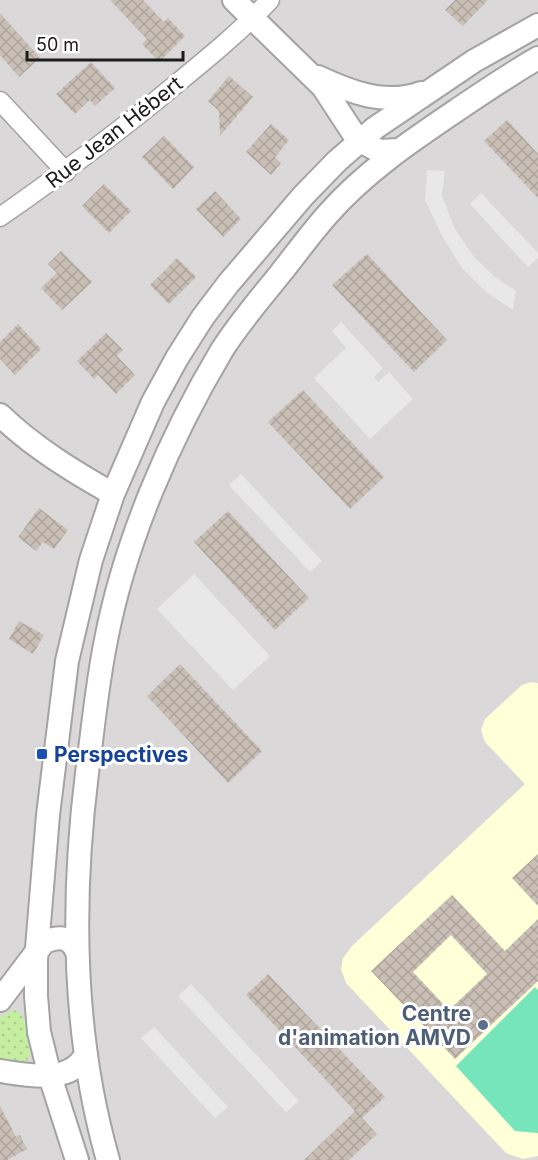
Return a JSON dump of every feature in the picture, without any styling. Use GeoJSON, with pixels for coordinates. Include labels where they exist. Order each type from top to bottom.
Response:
{"type":"FeatureCollection","features":[{"type":"Feature","properties":{"kind":"street"},"geometry":{"type":"LineString","coordinates":[[234,0],[323,87],[359,141],[379,151],[400,148]]}},
{"type":"Feature","properties":{"kind":"street","name":"Rue Jean Hébert"},"geometry":{"type":"LineString","coordinates":[[0,217],[66,172],[152,104],[252,19],[270,0]]}},
{"type":"Feature","properties":{"kind":"street"},"geometry":{"type":"LineString","coordinates":[[337,160],[359,141],[438,85],[538,25]]}},
{"type":"Feature","properties":{"kind":"street"},"geometry":{"type":"LineString","coordinates":[[108,1160],[98,1121],[86,1054],[77,952],[76,906],[80,837],[99,682],[112,615],[149,497],[187,414],[223,348],[247,314],[329,213],[400,148],[538,58]]}},
{"type":"Feature","properties":{"kind":"street"},"geometry":{"type":"LineString","coordinates":[[311,74],[354,93],[377,97],[410,96],[438,85]]}},
{"type":"Feature","properties":{"kind":"street"},"geometry":{"type":"LineString","coordinates":[[377,97],[387,102],[398,114],[405,128],[405,139],[400,148]]}},
{"type":"Feature","properties":{"kind":"street"},"geometry":{"type":"LineString","coordinates":[[0,101],[66,172]]}},
{"type":"Feature","properties":{"kind":"street"},"geometry":{"type":"LineString","coordinates":[[76,1160],[39,1032],[36,996],[37,948],[48,815],[67,661],[92,560],[113,494],[153,402],[177,358],[203,317],[253,253],[346,148],[349,139],[342,117]]}},
{"type":"Feature","properties":{"kind":"street"},"geometry":{"type":"LineString","coordinates":[[0,415],[33,443],[113,494]]}},
{"type":"Feature","properties":{"kind":"street"},"geometry":{"type":"LineString","coordinates":[[0,1000],[37,948],[46,940],[72,941],[77,952]]}},
{"type":"Feature","properties":{"kind":"street"},"geometry":{"type":"LineString","coordinates":[[0,1071],[50,1076],[72,1069],[81,1063],[86,1054]]}},
{"type":"Feature","properties":{"kind":"shaded area"},"geometry":{"type":"Polygon","coordinates":[[[0,0],[538,0],[538,1160],[0,1160],[0,0]]]}},
{"type":"Feature","properties":{"kind":"shaded area"},"geometry":{"type":"Polygon","coordinates":[[[427,170],[445,171],[442,196],[455,229],[474,257],[494,276],[516,291],[513,310],[485,291],[462,268],[442,236],[425,200],[427,170]]]}},
{"type":"Feature","properties":{"kind":"shaded area"},"geometry":{"type":"Polygon","coordinates":[[[481,193],[538,253],[538,258],[528,267],[470,204],[481,193]]]}},
{"type":"Feature","properties":{"kind":"shaded area"},"geometry":{"type":"Polygon","coordinates":[[[341,322],[383,368],[374,377],[378,382],[389,372],[413,399],[370,439],[314,378],[346,348],[332,331],[341,322]]]}},
{"type":"Feature","properties":{"kind":"shaded area"},"geometry":{"type":"Polygon","coordinates":[[[241,474],[322,561],[310,572],[229,485],[241,474]]]}},
{"type":"Feature","properties":{"kind":"shaded area"},"geometry":{"type":"Polygon","coordinates":[[[194,574],[270,656],[233,690],[157,609],[194,574]]]}},
{"type":"Feature","properties":{"kind":"shaded area"},"geometry":{"type":"Polygon","coordinates":[[[531,682],[538,683],[538,1156],[523,1159],[506,1153],[346,983],[341,969],[343,958],[352,946],[525,784],[485,742],[481,730],[485,719],[522,685],[531,682]]]}},
{"type":"Feature","properties":{"kind":"shaded area"},"geometry":{"type":"Polygon","coordinates":[[[191,984],[299,1101],[286,1112],[178,996],[191,984]]]}},
{"type":"Feature","properties":{"kind":"shaded area"},"geometry":{"type":"Polygon","coordinates":[[[154,1027],[228,1107],[215,1118],[141,1038],[154,1027]]]}},
{"type":"Feature","properties":{"kind":"green space"},"geometry":{"type":"Polygon","coordinates":[[[535,987],[538,990],[538,1133],[515,1131],[456,1066],[535,987]]]}},
{"type":"Feature","properties":{"kind":"green space"},"geometry":{"type":"Polygon","coordinates":[[[13,1010],[19,1012],[25,1021],[30,1055],[26,1062],[0,1060],[0,1017],[13,1010]]]}},
{"type":"Feature","properties":{"kind":"building"},"geometry":{"type":"Polygon","coordinates":[[[110,0],[143,0],[164,22],[168,18],[185,36],[159,62],[142,44],[147,39],[110,0]]]}},
{"type":"Feature","properties":{"kind":"building"},"geometry":{"type":"Polygon","coordinates":[[[455,0],[488,0],[463,26],[445,10],[455,0]]]}},
{"type":"Feature","properties":{"kind":"building"},"geometry":{"type":"Polygon","coordinates":[[[0,13],[40,58],[19,77],[0,55],[0,13]]]}},
{"type":"Feature","properties":{"kind":"building"},"geometry":{"type":"Polygon","coordinates":[[[91,62],[115,88],[95,106],[90,100],[75,114],[56,94],[91,62]]]}},
{"type":"Feature","properties":{"kind":"building"},"geometry":{"type":"Polygon","coordinates":[[[229,76],[253,97],[220,136],[219,111],[208,101],[229,76]]]}},
{"type":"Feature","properties":{"kind":"building"},"geometry":{"type":"Polygon","coordinates":[[[507,120],[538,154],[538,198],[484,141],[507,120]]]}},
{"type":"Feature","properties":{"kind":"building"},"geometry":{"type":"Polygon","coordinates":[[[271,124],[289,140],[275,157],[281,163],[271,175],[246,152],[271,124]]]}},
{"type":"Feature","properties":{"kind":"building"},"geometry":{"type":"Polygon","coordinates":[[[164,136],[194,167],[173,189],[142,157],[164,136]]]}},
{"type":"Feature","properties":{"kind":"building"},"geometry":{"type":"Polygon","coordinates":[[[104,184],[131,211],[109,233],[82,206],[104,184]]]}},
{"type":"Feature","properties":{"kind":"building"},"geometry":{"type":"Polygon","coordinates":[[[215,191],[241,219],[223,237],[196,209],[215,191]]]}},
{"type":"Feature","properties":{"kind":"building"},"geometry":{"type":"Polygon","coordinates":[[[61,251],[92,282],[62,310],[41,288],[57,273],[48,264],[61,251]]]}},
{"type":"Feature","properties":{"kind":"building"},"geometry":{"type":"Polygon","coordinates":[[[367,254],[447,340],[414,372],[332,285],[367,254]]]}},
{"type":"Feature","properties":{"kind":"building"},"geometry":{"type":"Polygon","coordinates":[[[177,258],[196,277],[169,304],[150,285],[177,258]]]}},
{"type":"Feature","properties":{"kind":"building"},"geometry":{"type":"Polygon","coordinates":[[[18,324],[41,349],[15,375],[0,359],[0,342],[18,324]]]}},
{"type":"Feature","properties":{"kind":"building"},"geometry":{"type":"Polygon","coordinates":[[[106,333],[123,350],[117,356],[135,375],[116,394],[98,375],[94,379],[77,361],[106,333]]]}},
{"type":"Feature","properties":{"kind":"building"},"geometry":{"type":"Polygon","coordinates":[[[303,390],[384,477],[350,509],[268,422],[303,390]]]}},
{"type":"Feature","properties":{"kind":"building"},"geometry":{"type":"Polygon","coordinates":[[[39,508],[68,530],[54,549],[43,542],[36,551],[18,537],[39,508]]]}},
{"type":"Feature","properties":{"kind":"building"},"geometry":{"type":"Polygon","coordinates":[[[228,511],[309,598],[275,630],[194,542],[228,511]]]}},
{"type":"Feature","properties":{"kind":"building"},"geometry":{"type":"Polygon","coordinates":[[[19,621],[44,635],[33,654],[9,639],[19,621]]]}},
{"type":"Feature","properties":{"kind":"building"},"geometry":{"type":"Polygon","coordinates":[[[180,664],[262,751],[228,783],[147,696],[180,664]]]}},
{"type":"Feature","properties":{"kind":"building"},"geometry":{"type":"Polygon","coordinates":[[[538,854],[538,906],[512,878],[538,854]]]}},
{"type":"Feature","properties":{"kind":"building"},"geometry":{"type":"Polygon","coordinates":[[[452,895],[505,951],[538,919],[538,981],[455,1059],[371,971],[452,895]],[[451,935],[413,972],[449,1010],[487,974],[451,935]]]}},
{"type":"Feature","properties":{"kind":"building"},"geometry":{"type":"Polygon","coordinates":[[[268,974],[385,1097],[362,1118],[377,1134],[349,1160],[304,1160],[355,1111],[246,995],[268,974]]]}},
{"type":"Feature","properties":{"kind":"building"},"geometry":{"type":"Polygon","coordinates":[[[0,1106],[16,1137],[20,1135],[27,1149],[7,1160],[0,1160],[0,1106]]]}},
{"type":"Feature","properties":{"kind":"place","name":"Perspectives"},"geometry":{"type":"Point","coordinates":[42,754]}},
{"type":"Feature","properties":{"kind":"place","name":"Centre d'animation AMVD"},"geometry":{"type":"Point","coordinates":[483,1025]}}]}
